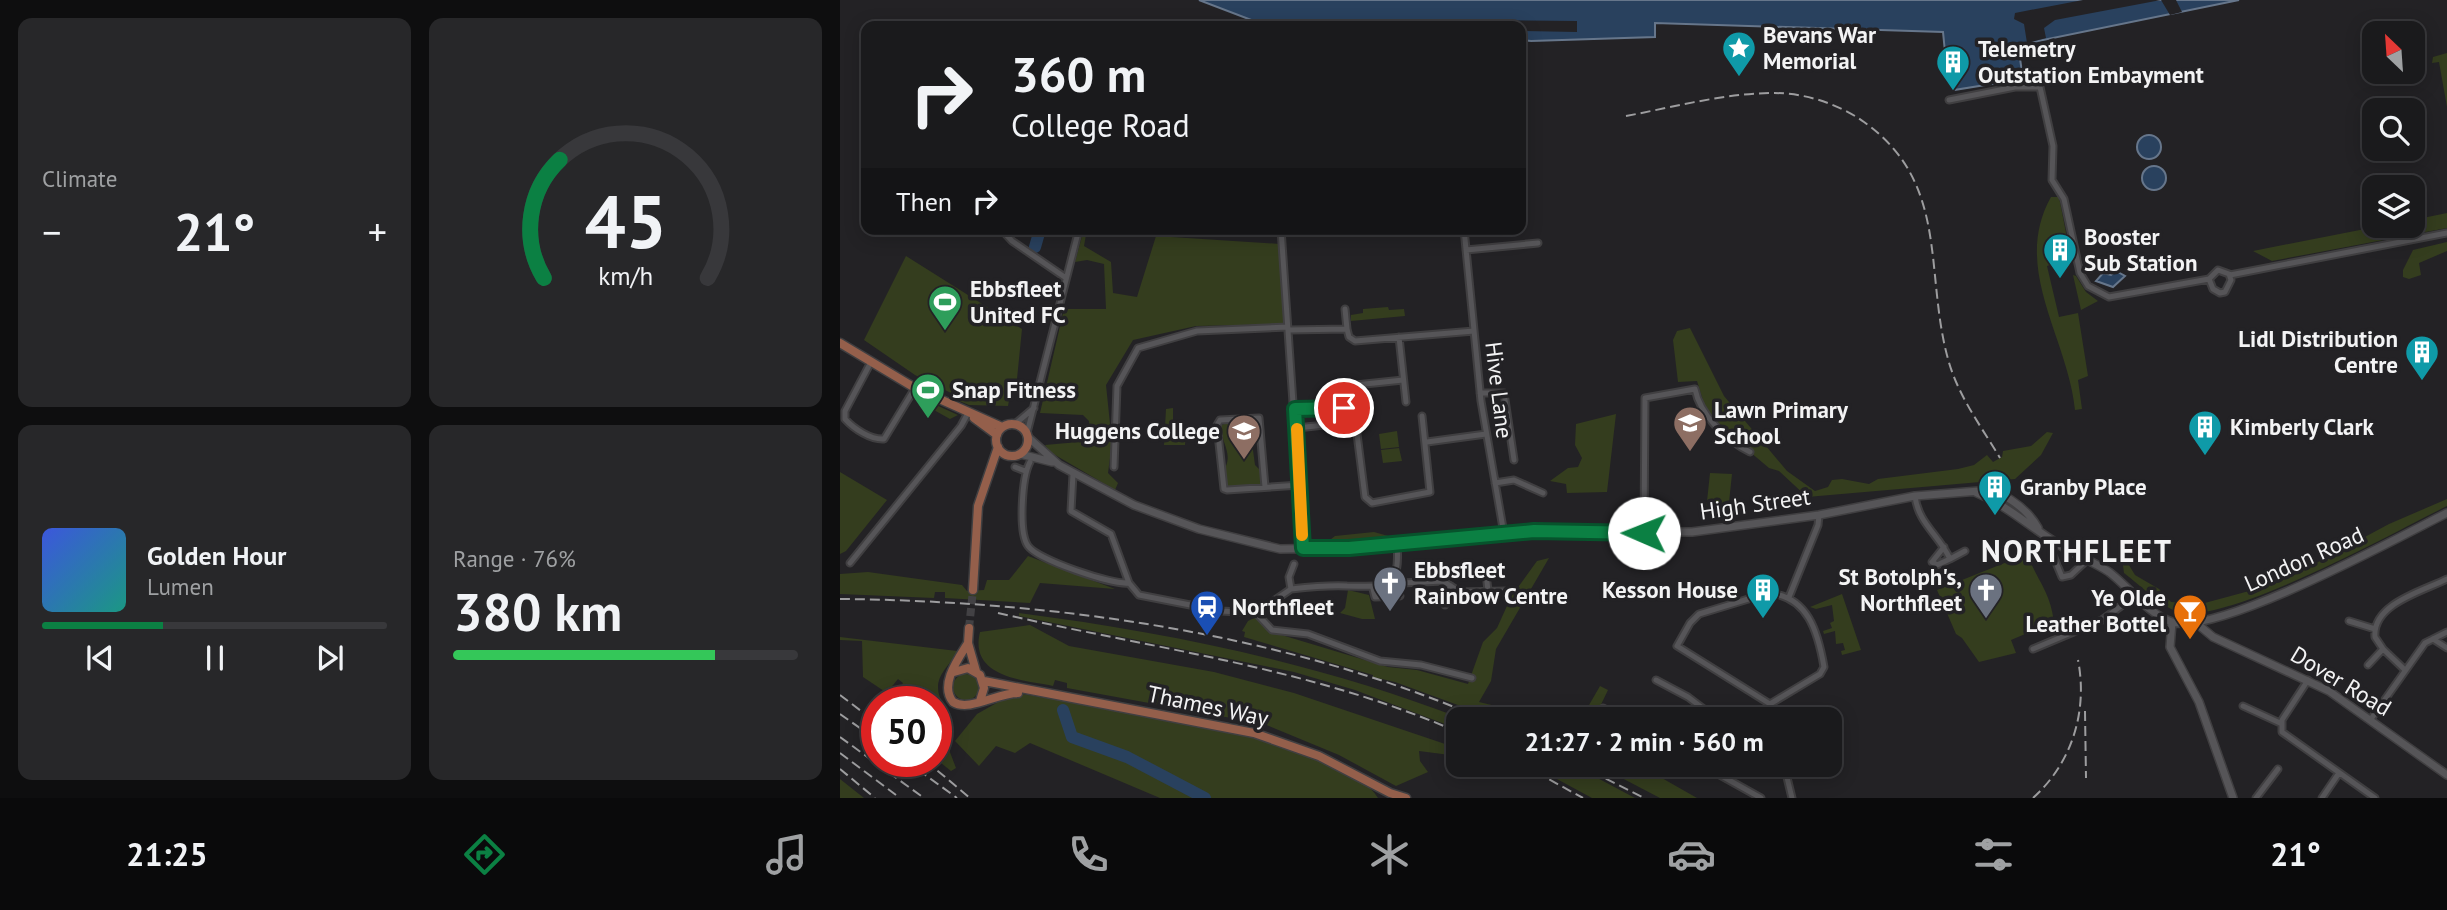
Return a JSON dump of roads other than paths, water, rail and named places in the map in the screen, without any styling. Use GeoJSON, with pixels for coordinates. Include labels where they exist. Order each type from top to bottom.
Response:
{"type":"FeatureCollection","features":[{"type":"Feature","properties":{"kind":"main road"},"geometry":{"type":"LineString","coordinates":[[840,343],[915,388],[1000,431]]}},
{"type":"Feature","properties":{"kind":"main road"},"geometry":{"type":"LineString","coordinates":[[1000,431],[1015,424],[1059,465]]}},
{"type":"Feature","properties":{"kind":"main road"},"geometry":{"type":"LineString","coordinates":[[973,590],[978,506],[998,447],[1000,431]]}},
{"type":"Feature","properties":{"kind":"main road"},"geometry":{"type":"LineString","coordinates":[[1020,454],[1028,446],[1028,436]]}},
{"type":"Feature","properties":{"kind":"main road"},"geometry":{"type":"LineString","coordinates":[[998,447],[1010,456]]}},
{"type":"Feature","properties":{"kind":"main road"},"geometry":{"type":"LineString","coordinates":[[989,473],[1010,456],[1020,454],[1059,465]]}},
{"type":"Feature","properties":{"kind":"main road","name":"High Street"},"geometry":{"type":"LineString","coordinates":[[1059,465],[1134,505],[1199,528],[1280,549],[1397,544],[1504,534],[1692,532],[1819,515],[1915,496],[1973,491]]}},
{"type":"Feature","properties":{"kind":"main road"},"geometry":{"type":"LineString","coordinates":[[1973,491],[1992,490],[2003,495],[2031,516],[2038,528]]}},
{"type":"Feature","properties":{"kind":"main road"},"geometry":{"type":"LineString","coordinates":[[1973,491],[2038,528],[2055,543],[2087,559],[2172,622],[2170,646],[2199,702],[2233,798]]}},
{"type":"Feature","properties":{"kind":"main road","name":"London Road"},"geometry":{"type":"LineString","coordinates":[[2172,622],[2194,622],[2276,597],[2447,513]]}},
{"type":"Feature","properties":{"kind":"main road"},"geometry":{"type":"LineString","coordinates":[[2206,618],[2209,634]]}},
{"type":"Feature","properties":{"kind":"main road","name":"Dover Road"},"geometry":{"type":"LineString","coordinates":[[2194,622],[2209,634],[2308,680],[2371,719],[2447,775]]}},
{"type":"Feature","properties":{"kind":"main road"},"geometry":{"type":"LineString","coordinates":[[968,643],[947,689],[953,702],[966,706],[979,701],[984,681],[976,671],[968,643],[969,628]]}},
{"type":"Feature","properties":{"kind":"main road"},"geometry":{"type":"LineString","coordinates":[[952,674],[962,668],[976,671]]}},
{"type":"Feature","properties":{"kind":"main road","name":"Thames Way"},"geometry":{"type":"LineString","coordinates":[[984,681],[1031,693],[1236,728],[1299,748],[1406,798]]}},
{"type":"Feature","properties":{"kind":"main road","name":"Thames Way"},"geometry":{"type":"LineString","coordinates":[[979,701],[1005,693],[1031,693]]}},
{"type":"Feature","properties":{"kind":"main road","name":"Thames Way"},"geometry":{"type":"LineString","coordinates":[[1370,782],[1382,798]]}},
{"type":"Feature","properties":{"kind":"street"},"geometry":{"type":"LineString","coordinates":[[1949,100],[2015,87],[2040,87],[2053,146],[2052,180],[2064,200],[2080,273],[2088,286],[2109,297],[2209,279],[2217,270],[2230,275],[2447,233]]}},
{"type":"Feature","properties":{"kind":"street"},"geometry":{"type":"LineString","coordinates":[[1006,235],[1066,278]]}},
{"type":"Feature","properties":{"kind":"street"},"geometry":{"type":"LineString","coordinates":[[1028,436],[1077,235]]}},
{"type":"Feature","properties":{"kind":"street"},"geometry":{"type":"LineString","coordinates":[[1281,235],[1297,428],[1303,548]]}},
{"type":"Feature","properties":{"kind":"street","name":"Hive Lane"},"geometry":{"type":"LineString","coordinates":[[1465,235],[1480,393],[1504,534]]}},
{"type":"Feature","properties":{"kind":"street"},"geometry":{"type":"LineString","coordinates":[[1466,250],[1538,243]]}},
{"type":"Feature","properties":{"kind":"street"},"geometry":{"type":"LineString","coordinates":[[2209,279],[2213,290],[2224,296],[2230,286],[2230,275]]}},
{"type":"Feature","properties":{"kind":"street"},"geometry":{"type":"LineString","coordinates":[[1345,309],[1349,337],[1355,341],[1474,331]]}},
{"type":"Feature","properties":{"kind":"street"},"geometry":{"type":"LineString","coordinates":[[1114,467],[1117,386],[1138,348],[1196,331],[1347,329]]}},
{"type":"Feature","properties":{"kind":"street"},"geometry":{"type":"LineString","coordinates":[[1399,337],[1406,402]]}},
{"type":"Feature","properties":{"kind":"street"},"geometry":{"type":"LineString","coordinates":[[871,362],[845,411],[845,419],[851,426],[876,439],[884,439],[915,388]]}},
{"type":"Feature","properties":{"kind":"street"},"geometry":{"type":"LineString","coordinates":[[1295,409],[1343,408],[1347,405],[1347,386],[1404,380]]}},
{"type":"Feature","properties":{"kind":"street"},"geometry":{"type":"LineString","coordinates":[[1644,533],[1643,401],[1648,397],[1695,389],[1698,404],[1708,416],[1750,452]]}},
{"type":"Feature","properties":{"kind":"street"},"geometry":{"type":"LineString","coordinates":[[1480,393],[1504,393],[1514,460]]}},
{"type":"Feature","properties":{"kind":"street"},"geometry":{"type":"LineString","coordinates":[[1015,424],[1035,407]]}},
{"type":"Feature","properties":{"kind":"street"},"geometry":{"type":"LineString","coordinates":[[850,563],[961,426],[968,413]]}},
{"type":"Feature","properties":{"kind":"street"},"geometry":{"type":"LineString","coordinates":[[1297,428],[1352,422],[1356,426],[1365,497],[1369,502],[1427,495],[1430,481],[1422,416]]}},
{"type":"Feature","properties":{"kind":"street"},"geometry":{"type":"LineString","coordinates":[[1265,487],[1259,418],[1220,420],[1217,425],[1223,488],[1265,487],[1300,485]]}},
{"type":"Feature","properties":{"kind":"street"},"geometry":{"type":"LineString","coordinates":[[1427,442],[1486,435]]}},
{"type":"Feature","properties":{"kind":"street"},"geometry":{"type":"LineString","coordinates":[[1030,462],[1025,471],[1023,535],[1033,552],[1111,583],[1129,583]]}},
{"type":"Feature","properties":{"kind":"street"},"geometry":{"type":"LineString","coordinates":[[1015,467],[1025,471]]}},
{"type":"Feature","properties":{"kind":"street"},"geometry":{"type":"LineString","coordinates":[[1073,474],[1071,511],[1111,534],[1129,583],[1146,599],[1230,612],[1256,613],[1291,589],[1344,586],[1373,589],[1392,578],[1398,565],[1397,544]]}},
{"type":"Feature","properties":{"kind":"street"},"geometry":{"type":"LineString","coordinates":[[1495,482],[1512,480],[1543,493]]}},
{"type":"Feature","properties":{"kind":"street"},"geometry":{"type":"LineString","coordinates":[[1915,496],[1921,519],[1944,547],[1950,559]]}},
{"type":"Feature","properties":{"kind":"street"},"geometry":{"type":"LineString","coordinates":[[1788,597],[1818,525],[1819,515]]}},
{"type":"Feature","properties":{"kind":"street"},"geometry":{"type":"LineString","coordinates":[[2055,543],[2052,553],[2062,577],[2071,575],[2087,559]]}},
{"type":"Feature","properties":{"kind":"street"},"geometry":{"type":"LineString","coordinates":[[1944,547],[1932,562],[1937,565],[1965,551]]}},
{"type":"Feature","properties":{"kind":"street"},"geometry":{"type":"LineString","coordinates":[[1291,589],[1289,577],[1294,564]]}},
{"type":"Feature","properties":{"kind":"street"},"geometry":{"type":"LineString","coordinates":[[1488,591],[1486,573],[1498,573]]}},
{"type":"Feature","properties":{"kind":"street"},"geometry":{"type":"LineString","coordinates":[[1392,578],[1402,583],[1443,581],[1460,592],[1506,591]]}},
{"type":"Feature","properties":{"kind":"street"},"geometry":{"type":"LineString","coordinates":[[2405,670],[2382,649],[2375,629],[2386,609],[2447,579]]}},
{"type":"Feature","properties":{"kind":"street"},"geometry":{"type":"LineString","coordinates":[[1445,605],[1445,595],[1451,586]]}},
{"type":"Feature","properties":{"kind":"street"},"geometry":{"type":"LineString","coordinates":[[1373,589],[1375,597],[1400,596]]}},
{"type":"Feature","properties":{"kind":"street"},"geometry":{"type":"LineString","coordinates":[[1770,704],[1820,674],[1825,667],[1809,616],[1788,597],[1761,594],[1734,606],[1703,612],[1691,621],[1677,646],[1770,704],[1771,707]]}},
{"type":"Feature","properties":{"kind":"street"},"geometry":{"type":"LineString","coordinates":[[2033,649],[2102,620],[2136,595]]}},
{"type":"Feature","properties":{"kind":"street"},"geometry":{"type":"LineString","coordinates":[[1256,613],[1272,630],[1308,634],[1380,661],[1422,665],[1472,678]]}},
{"type":"Feature","properties":{"kind":"street"},"geometry":{"type":"LineString","coordinates":[[2349,621],[2375,629]]}},
{"type":"Feature","properties":{"kind":"street"},"geometry":{"type":"LineString","coordinates":[[2371,719],[2425,643],[2447,632]]}},
{"type":"Feature","properties":{"kind":"street"},"geometry":{"type":"LineString","coordinates":[[2433,639],[2447,648]]}},
{"type":"Feature","properties":{"kind":"street"},"geometry":{"type":"LineString","coordinates":[[2368,665],[2382,649]]}},
{"type":"Feature","properties":{"kind":"street"},"geometry":{"type":"LineString","coordinates":[[1656,680],[1688,696],[1702,707]]}},
{"type":"Feature","properties":{"kind":"street"},"geometry":{"type":"LineString","coordinates":[[2308,680],[2280,723],[2281,731],[2375,798]]}},
{"type":"Feature","properties":{"kind":"street"},"geometry":{"type":"LineString","coordinates":[[2243,706],[2280,723]]}},
{"type":"Feature","properties":{"kind":"street"},"geometry":{"type":"LineString","coordinates":[[2256,798],[2278,769]]}},
{"type":"Feature","properties":{"kind":"street"},"geometry":{"type":"LineString","coordinates":[[2322,798],[2339,773]]}},
{"type":"Feature","properties":{"kind":"street"},"geometry":{"type":"LineString","coordinates":[[1723,777],[1761,798]]}},
{"type":"Feature","properties":{"kind":"street"},"geometry":{"type":"LineString","coordinates":[[1787,777],[1792,798]]}},
{"type":"Feature","properties":{"kind":"water"},"geometry":{"type":"Polygon","coordinates":[[[1199,0],[2239,0],[2018,45],[2023,79],[1954,90],[1953,82],[1948,82],[1943,32],[1655,23],[1655,37],[1531,41],[1526,40],[1526,21],[1254,21],[1199,0]]]}},
{"type":"Feature","properties":{"kind":"water"},"geometry":{"type":"Polygon","coordinates":[[[2149,135],[2158,138],[2161,147],[2158,156],[2149,159],[2140,156],[2137,147],[2140,138],[2149,135]]]}},
{"type":"Feature","properties":{"kind":"water"},"geometry":{"type":"Polygon","coordinates":[[[2154,166],[2163,169],[2166,178],[2163,187],[2154,190],[2145,187],[2142,178],[2145,169],[2154,166]]]}},
{"type":"Feature","properties":{"kind":"water"},"geometry":{"type":"Polygon","coordinates":[[[2116,271],[2125,276],[2113,287],[2096,281],[2103,273],[2111,275],[2116,271]]]}},
{"type":"Feature","properties":{"kind":"waterway"},"geometry":{"type":"LineString","coordinates":[[1035,247],[1038,235]]}},
{"type":"Feature","properties":{"kind":"waterway"},"geometry":{"type":"LineString","coordinates":[[1063,710],[1072,737],[1127,757],[1205,798]]}},
{"type":"Feature","properties":{"kind":"tunnel"},"geometry":{"type":"LineString","coordinates":[[969,628],[973,590]]}},
{"type":"Feature","properties":{"kind":"railway"},"geometry":{"type":"LineString","coordinates":[[1626,116],[1718,98],[1786,94],[1810,97],[1844,110],[1864,122],[1891,146],[1910,173],[1922,201],[1929,231],[1941,326],[1952,373],[2000,458]]}},
{"type":"Feature","properties":{"kind":"railway"},"geometry":{"type":"LineString","coordinates":[[840,599],[1003,607],[1168,627],[1329,664],[1453,707]]}},
{"type":"Feature","properties":{"kind":"railway"},"geometry":{"type":"LineString","coordinates":[[998,613],[1288,675],[1345,691],[1446,727]]}},
{"type":"Feature","properties":{"kind":"railway"},"geometry":{"type":"LineString","coordinates":[[2033,798],[2058,769],[2074,735],[2081,698],[2078,660]]}},
{"type":"Feature","properties":{"kind":"railway"},"geometry":{"type":"LineString","coordinates":[[840,695],[861,711]]}},
{"type":"Feature","properties":{"kind":"railway"},"geometry":{"type":"LineString","coordinates":[[2085,711],[2086,778]]}},
{"type":"Feature","properties":{"kind":"railway"},"geometry":{"type":"LineString","coordinates":[[840,714],[861,729]]}},
{"type":"Feature","properties":{"kind":"railway"},"geometry":{"type":"LineString","coordinates":[[840,737],[924,798]]}},
{"type":"Feature","properties":{"kind":"railway"},"geometry":{"type":"LineString","coordinates":[[840,753],[900,798]]}},
{"type":"Feature","properties":{"kind":"railway"},"geometry":{"type":"LineString","coordinates":[[840,769],[875,798]]}},
{"type":"Feature","properties":{"kind":"railway"},"geometry":{"type":"LineString","coordinates":[[928,777],[957,798]]}},
{"type":"Feature","properties":{"kind":"railway"},"geometry":{"type":"LineString","coordinates":[[945,777],[970,798]]}},
{"type":"Feature","properties":{"kind":"railway"},"geometry":{"type":"LineString","coordinates":[[1545,777],[1583,798]]}},
{"type":"Feature","properties":{"kind":"railway"},"geometry":{"type":"LineString","coordinates":[[1603,777],[1644,798]]}},
{"type":"Feature","properties":{"kind":"place","name":"Bevans War Memorial"},"geometry":{"type":"Point","coordinates":[1739,78]}},
{"type":"Feature","properties":{"kind":"place","name":"Telemetry Outstation Embayment"},"geometry":{"type":"Point","coordinates":[1953,92]}},
{"type":"Feature","properties":{"kind":"place","name":"Booster Sub Station"},"geometry":{"type":"Point","coordinates":[2060,280]}},
{"type":"Feature","properties":{"kind":"place","name":"Ebbsfleet United FC"},"geometry":{"type":"Point","coordinates":[945,332]}},
{"type":"Feature","properties":{"kind":"place","name":"Lidl Distribution Centre"},"geometry":{"type":"Point","coordinates":[2422,382]}},
{"type":"Feature","properties":{"kind":"place","name":"Snap Fitness"},"geometry":{"type":"Point","coordinates":[928,420]}},
{"type":"Feature","properties":{"kind":"place","name":"Lawn Primary School"},"geometry":{"type":"Point","coordinates":[1690,453]}},
{"type":"Feature","properties":{"kind":"place","name":"Kimberly Clark"},"geometry":{"type":"Point","coordinates":[2205,457]}},
{"type":"Feature","properties":{"kind":"place","name":"Huggens College"},"geometry":{"type":"Point","coordinates":[1244,461]}},
{"type":"Feature","properties":{"kind":"place","name":"Granby Place"},"geometry":{"type":"Point","coordinates":[1995,517]}},
{"type":"Feature","properties":{"kind":"place","name":"Ebbsfleet Rainbow Centre"},"geometry":{"type":"Point","coordinates":[1390,613]}},
{"type":"Feature","properties":{"kind":"place","name":"Kesson House"},"geometry":{"type":"Point","coordinates":[1763,620]}},
{"type":"Feature","properties":{"kind":"place","name":"St Botolph's, Northfleet"},"geometry":{"type":"Point","coordinates":[1986,620]}},
{"type":"Feature","properties":{"kind":"place","name":"Northfleet"},"geometry":{"type":"Point","coordinates":[1207,637]}},
{"type":"Feature","properties":{"kind":"place","name":"Ye Olde Leather Bottel"},"geometry":{"type":"Point","coordinates":[2190,641]}},
{"type":"Feature","properties":{"kind":"district","name":"NORTHFLEET"},"geometry":{"type":"Point","coordinates":[2077,552]}}]}
